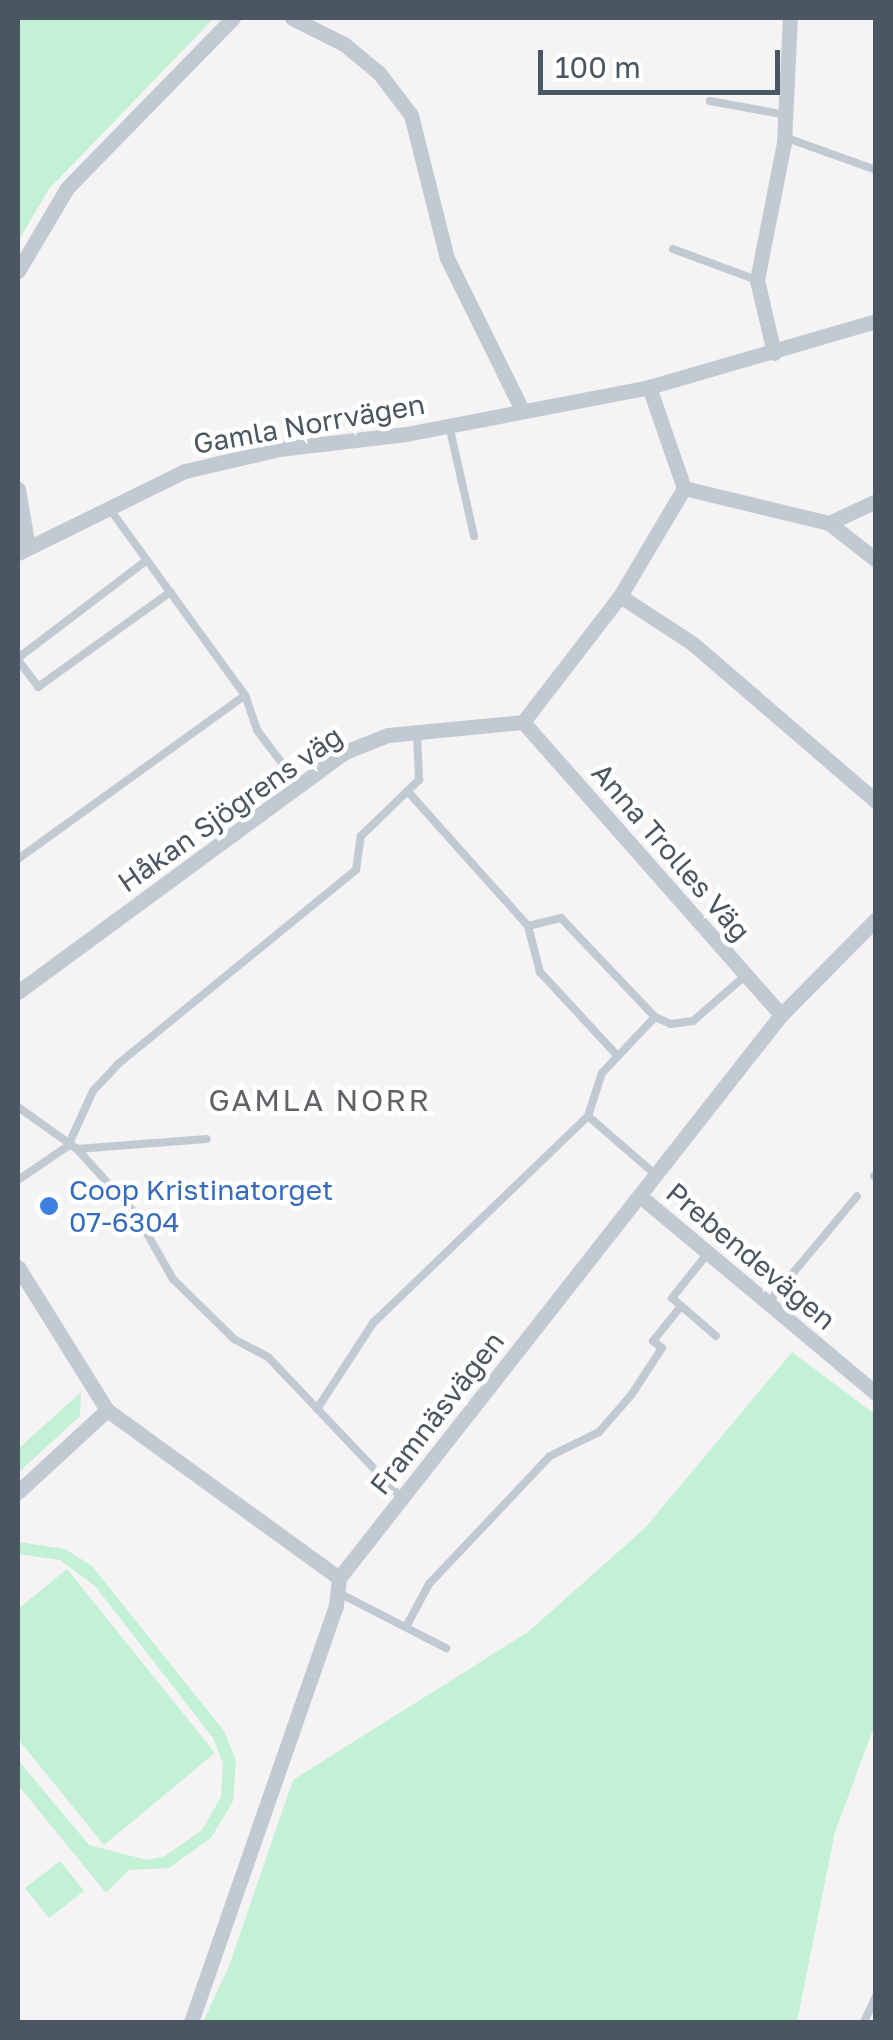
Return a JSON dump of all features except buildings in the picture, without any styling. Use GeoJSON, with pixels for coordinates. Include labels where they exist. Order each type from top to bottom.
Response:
{"type":"FeatureCollection","features":[{"type":"Feature","properties":{"kind":"street"},"geometry":{"type":"LineString","coordinates":[[18,271],[67,188],[234,18]]}},
{"type":"Feature","properties":{"kind":"street"},"geometry":{"type":"LineString","coordinates":[[292,18],[344,44],[379,73],[410,115],[447,258],[522,410]]}},
{"type":"Feature","properties":{"kind":"street"},"geometry":{"type":"LineString","coordinates":[[774,353],[757,280],[784,137],[790,18]]}},
{"type":"Feature","properties":{"kind":"street","name":"Gamla Norrvägen"},"geometry":{"type":"LineString","coordinates":[[23,550],[185,471],[279,449],[449,425],[649,387],[876,321]]}},
{"type":"Feature","properties":{"kind":"street"},"geometry":{"type":"LineString","coordinates":[[522,722],[620,596],[684,488],[649,387]]}},
{"type":"Feature","properties":{"kind":"street"},"geometry":{"type":"LineString","coordinates":[[684,488],[829,522],[876,560]]}},
{"type":"Feature","properties":{"kind":"street"},"geometry":{"type":"LineString","coordinates":[[18,496],[23,550]]}},
{"type":"Feature","properties":{"kind":"street"},"geometry":{"type":"LineString","coordinates":[[829,522],[876,501]]}},
{"type":"Feature","properties":{"kind":"street"},"geometry":{"type":"LineString","coordinates":[[620,596],[692,643],[876,802]]}},
{"type":"Feature","properties":{"kind":"street","name":"Håkan Sjögrens väg"},"geometry":{"type":"LineString","coordinates":[[18,992],[344,752],[417,732],[522,722]]}},
{"type":"Feature","properties":{"kind":"street","name":"Anna Trolles Väg"},"geometry":{"type":"LineString","coordinates":[[522,722],[781,1015]]}},
{"type":"Feature","properties":{"kind":"street","name":"Framnäsvägen"},"geometry":{"type":"LineString","coordinates":[[191,2022],[338,1585],[781,1015],[876,919]]}},
{"type":"Feature","properties":{"kind":"street","name":"Prebendevägen"},"geometry":{"type":"LineString","coordinates":[[640,1196],[876,1392]]}},
{"type":"Feature","properties":{"kind":"street"},"geometry":{"type":"LineString","coordinates":[[18,1267],[107,1410],[338,1585]]}},
{"type":"Feature","properties":{"kind":"street"},"geometry":{"type":"LineString","coordinates":[[18,1492],[107,1410]]}},
{"type":"Feature","properties":{"kind":"lane"},"geometry":{"type":"LineString","coordinates":[[710,102],[786,115]]}},
{"type":"Feature","properties":{"kind":"lane"},"geometry":{"type":"LineString","coordinates":[[784,137],[876,170]]}},
{"type":"Feature","properties":{"kind":"lane"},"geometry":{"type":"LineString","coordinates":[[674,249],[757,280]]}},
{"type":"Feature","properties":{"kind":"lane","name":"Gamla Norrvägen"},"geometry":{"type":"LineString","coordinates":[[449,425],[474,536]]}},
{"type":"Feature","properties":{"kind":"lane"},"geometry":{"type":"LineString","coordinates":[[109,508],[245,695],[257,730],[299,786]]}},
{"type":"Feature","properties":{"kind":"lane"},"geometry":{"type":"LineString","coordinates":[[147,560],[18,659],[38,688],[170,592]]}},
{"type":"Feature","properties":{"kind":"lane"},"geometry":{"type":"LineString","coordinates":[[18,860],[245,695]]}},
{"type":"Feature","properties":{"kind":"lane"},"geometry":{"type":"LineString","coordinates":[[73,1147],[93,1091],[118,1064],[356,870],[361,836],[410,794],[419,780],[417,732]]}},
{"type":"Feature","properties":{"kind":"lane"},"geometry":{"type":"LineString","coordinates":[[410,794],[528,926],[540,972],[616,1054]]}},
{"type":"Feature","properties":{"kind":"lane"},"geometry":{"type":"LineString","coordinates":[[528,926],[561,918],[656,1017],[671,1024],[693,1021],[746,975]]}},
{"type":"Feature","properties":{"kind":"lane"},"geometry":{"type":"LineString","coordinates":[[317,1409],[373,1323],[588,1116],[616,1054],[656,1017]]}},
{"type":"Feature","properties":{"kind":"lane"},"geometry":{"type":"LineString","coordinates":[[18,1107],[73,1147],[136,1214],[148,1246],[173,1279],[234,1340],[268,1358],[402,1498]]}},
{"type":"Feature","properties":{"kind":"lane"},"geometry":{"type":"LineString","coordinates":[[588,1116],[656,1175]]}},
{"type":"Feature","properties":{"kind":"lane"},"geometry":{"type":"LineString","coordinates":[[18,1180],[73,1147],[207,1139]]}},
{"type":"Feature","properties":{"kind":"lane"},"geometry":{"type":"LineString","coordinates":[[768,1303],[857,1196]]}},
{"type":"Feature","properties":{"kind":"lane"},"geometry":{"type":"LineString","coordinates":[[708,1252],[672,1298],[716,1336]]}},
{"type":"Feature","properties":{"kind":"lane"},"geometry":{"type":"LineString","coordinates":[[406,1625],[429,1584],[550,1456],[599,1432],[632,1394],[662,1348],[653,1341],[681,1306]]}},
{"type":"Feature","properties":{"kind":"lane"},"geometry":{"type":"LineString","coordinates":[[338,1585],[446,1648]]}},
{"type":"Feature","properties":{"kind":"lane"},"geometry":{"type":"LineString","coordinates":[[864,2022],[876,1996]]}},
{"type":"Feature","properties":{"kind":"green space"},"geometry":{"type":"Polygon","coordinates":[[[18,18],[214,18],[48,190],[18,242],[18,18]]]}},
{"type":"Feature","properties":{"kind":"green space"},"geometry":{"type":"Polygon","coordinates":[[[792,1352],[876,1415],[875,1724],[835,1832],[797,2022],[203,2022],[229,1966],[293,1780],[528,1632],[645,1528],[792,1352]]]}},
{"type":"Feature","properties":{"kind":"green space"},"geometry":{"type":"Polygon","coordinates":[[[81,1392],[80,1416],[18,1473],[18,1449],[81,1392]]]}},
{"type":"Feature","properties":{"kind":"green space"},"geometry":{"type":"Polygon","coordinates":[[[18,1542],[65,1549],[92,1566],[224,1731],[236,1761],[233,1801],[211,1838],[169,1868],[129,1870],[106,1893],[18,1785],[18,1760],[89,1845],[147,1860],[165,1856],[202,1830],[221,1797],[223,1763],[213,1738],[95,1586],[60,1560],[18,1554],[18,1542]]]}},
{"type":"Feature","properties":{"kind":"green space"},"geometry":{"type":"Polygon","coordinates":[[[67,1569],[215,1753],[104,1845],[18,1739],[18,1609],[67,1569]]]}},
{"type":"Feature","properties":{"kind":"green space"},"geometry":{"type":"Polygon","coordinates":[[[60,1861],[84,1891],[49,1918],[25,1888],[60,1861]]]}},
{"type":"Feature","properties":{"kind":"place","name":"Coop Kristinatorget 07-6304"},"geometry":{"type":"Point","coordinates":[49,1206]}},
{"type":"Feature","properties":{"kind":"district","name":"GAMLA NORR"},"geometry":{"type":"Point","coordinates":[320,1100]}}]}
